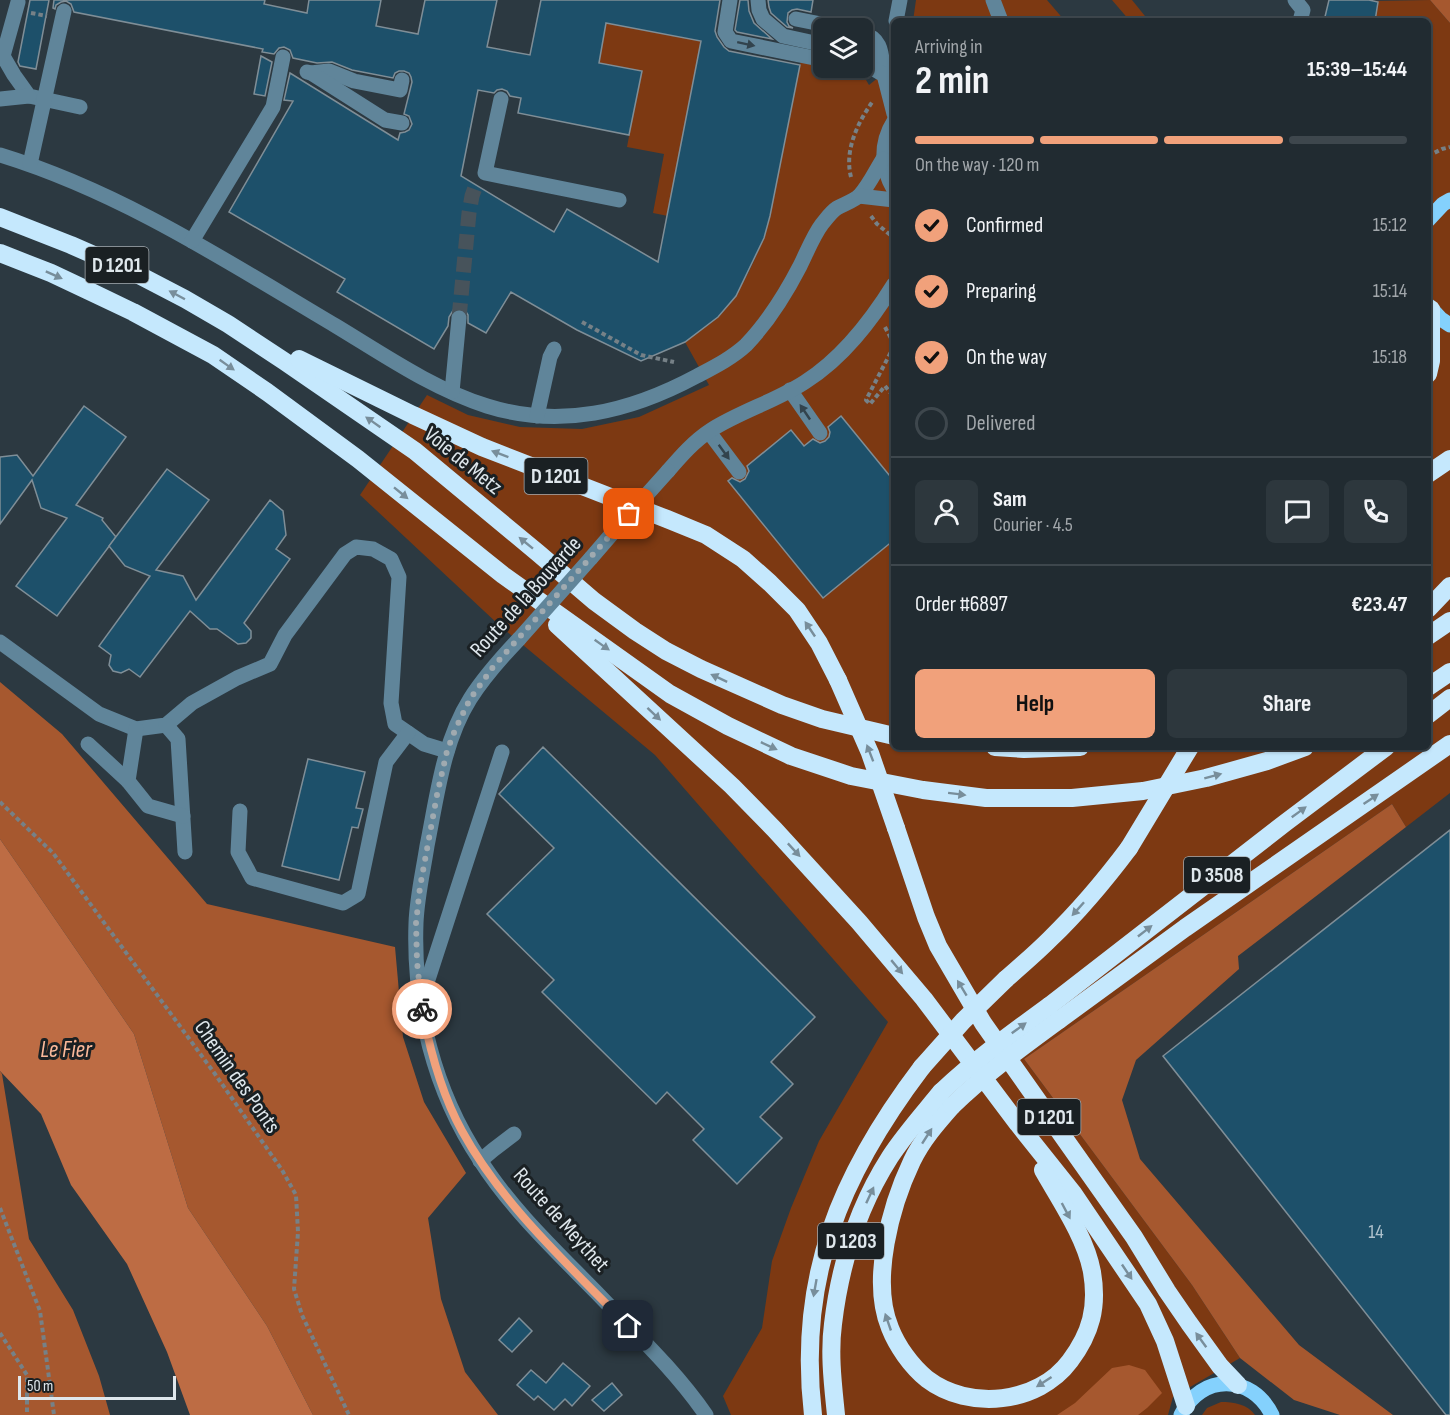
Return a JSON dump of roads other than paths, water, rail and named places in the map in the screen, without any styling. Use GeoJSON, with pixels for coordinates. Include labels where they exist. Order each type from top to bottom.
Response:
{"type":"FeatureCollection","features":[{"type":"Feature","properties":{"kind":"highway","name":"Voie de Metz"},"geometry":{"type":"LineString","coordinates":[[0,217],[137,274],[228,324],[284,360],[415,451],[594,601],[642,636],[701,669],[782,705],[822,719],[891,735]]}},
{"type":"Feature","properties":{"kind":"highway","name":"D 1201"},"geometry":{"type":"LineString","coordinates":[[0,253],[51,273],[133,312],[213,355],[267,392],[357,459],[503,575],[732,786],[859,922],[924,999],[1017,1124],[1073,1193],[1148,1304],[1165,1341],[1184,1410]]}},
{"type":"Feature","properties":{"kind":"highway","name":"D 1201"},"geometry":{"type":"LineString","coordinates":[[228,324],[482,447],[706,535],[743,559],[797,610],[819,643],[838,680],[870,753],[938,946],[977,1014],[1134,1237],[1189,1323],[1220,1366],[1238,1385]]}},
{"type":"Feature","properties":{"kind":"highway"},"geometry":{"type":"LineString","coordinates":[[1431,472],[1450,459]]}},
{"type":"Feature","properties":{"kind":"highway"},"geometry":{"type":"LineString","coordinates":[[503,575],[689,705],[791,756],[851,776],[923,790],[986,798],[1072,798],[1143,791],[1206,778],[1297,750]]}},
{"type":"Feature","properties":{"kind":"highway"},"geometry":{"type":"LineString","coordinates":[[1431,606],[1450,586]]}},
{"type":"Feature","properties":{"kind":"highway"},"geometry":{"type":"LineString","coordinates":[[1431,634],[1450,621]]}},
{"type":"Feature","properties":{"kind":"highway"},"geometry":{"type":"LineString","coordinates":[[1431,685],[1450,672]]}},
{"type":"Feature","properties":{"kind":"highway"},"geometry":{"type":"LineString","coordinates":[[1431,713],[1450,698]]}},
{"type":"Feature","properties":{"kind":"highway"},"geometry":{"type":"LineString","coordinates":[[1054,1013],[1185,928],[1450,744]]}},
{"type":"Feature","properties":{"kind":"highway"},"geometry":{"type":"LineString","coordinates":[[1151,814],[1181,750]]}},
{"type":"Feature","properties":{"kind":"highway"},"geometry":{"type":"LineString","coordinates":[[1151,814],[1188,750]]}},
{"type":"Feature","properties":{"kind":"highway","name":"D 3508"},"geometry":{"type":"LineString","coordinates":[[1054,1013],[1285,823],[1382,750]]}},
{"type":"Feature","properties":{"kind":"highway","name":"D 1203"},"geometry":{"type":"LineString","coordinates":[[813,1415],[809,1374],[809,1333],[816,1284],[837,1212],[856,1168],[896,1102],[922,1067],[963,1021],[1077,911],[1129,848],[1151,814]]}},
{"type":"Feature","properties":{"kind":"highway","name":"D 1203"},"geometry":{"type":"LineString","coordinates":[[836,1415],[832,1379],[832,1326],[842,1272],[857,1222],[874,1185],[891,1156],[946,1099],[968,1068],[996,1044],[1054,1013]]}},
{"type":"Feature","properties":{"kind":"highway"},"geometry":{"type":"LineString","coordinates":[[946,1099],[913,1160],[899,1192],[887,1234],[882,1285],[884,1309],[890,1328],[906,1357],[927,1379],[965,1397],[994,1400],[1019,1396],[1044,1384],[1065,1367],[1082,1345],[1091,1323],[1094,1295],[1092,1271],[1083,1242],[1017,1124]]}},
{"type":"Feature","properties":{"kind":"main road"},"geometry":{"type":"LineString","coordinates":[[1431,216],[1450,200]]}},
{"type":"Feature","properties":{"kind":"main road"},"geometry":{"type":"LineString","coordinates":[[1431,309],[1450,325]]}},
{"type":"Feature","properties":{"kind":"main road"},"geometry":{"type":"LineString","coordinates":[[1184,1410],[1193,1397],[1203,1390],[1215,1385],[1226,1384],[1250,1389],[1268,1405],[1272,1415]]}},
{"type":"Feature","properties":{"kind":"street"},"geometry":{"type":"LineString","coordinates":[[730,0],[725,32],[731,41],[813,58]]}},
{"type":"Feature","properties":{"kind":"street"},"geometry":{"type":"LineString","coordinates":[[758,0],[763,19],[783,36],[813,43]]}},
{"type":"Feature","properties":{"kind":"street"},"geometry":{"type":"LineString","coordinates":[[993,0],[999,18]]}},
{"type":"Feature","properties":{"kind":"street"},"geometry":{"type":"LineString","coordinates":[[1296,0],[1303,10],[1301,18]]}},
{"type":"Feature","properties":{"kind":"street"},"geometry":{"type":"LineString","coordinates":[[896,18],[899,2]]}},
{"type":"Feature","properties":{"kind":"street"},"geometry":{"type":"LineString","coordinates":[[17,6],[2,56],[29,96]]}},
{"type":"Feature","properties":{"kind":"street"},"geometry":{"type":"LineString","coordinates":[[30,164],[63,15]]}},
{"type":"Feature","properties":{"kind":"street"},"geometry":{"type":"LineString","coordinates":[[795,19],[813,23]]}},
{"type":"Feature","properties":{"kind":"street"},"geometry":{"type":"LineString","coordinates":[[873,37],[879,44],[891,103]]}},
{"type":"Feature","properties":{"kind":"street"},"geometry":{"type":"LineString","coordinates":[[192,241],[273,107],[283,62],[305,72],[385,120],[402,123]]}},
{"type":"Feature","properties":{"kind":"street"},"geometry":{"type":"LineString","coordinates":[[305,72],[329,71],[354,81],[400,90],[402,80]]}},
{"type":"Feature","properties":{"kind":"street"},"geometry":{"type":"LineString","coordinates":[[873,72],[885,82]]}},
{"type":"Feature","properties":{"kind":"street"},"geometry":{"type":"LineString","coordinates":[[0,99],[29,96],[80,107]]}},
{"type":"Feature","properties":{"kind":"street"},"geometry":{"type":"LineString","coordinates":[[501,99],[481,179],[619,200]]}},
{"type":"Feature","properties":{"kind":"street"},"geometry":{"type":"LineString","coordinates":[[891,127],[885,140],[883,159],[891,184]]}},
{"type":"Feature","properties":{"kind":"street"},"geometry":{"type":"LineString","coordinates":[[0,155],[88,187],[192,241],[417,374],[452,392],[487,406],[537,416],[576,416],[635,404],[682,384],[732,356],[745,345],[780,303],[820,226],[835,210],[859,196],[883,159]]}},
{"type":"Feature","properties":{"kind":"street"},"geometry":{"type":"LineString","coordinates":[[859,196],[891,200]]}},
{"type":"Feature","properties":{"kind":"street","name":"Route de la Bouvarde"},"geometry":{"type":"LineString","coordinates":[[480,1161],[450,1106],[439,1079],[428,1042],[417,962],[416,933],[420,887],[447,751],[458,722],[470,699],[493,667],[685,451],[709,432],[807,381],[837,357],[861,332],[891,289]]}},
{"type":"Feature","properties":{"kind":"street"},"geometry":{"type":"LineString","coordinates":[[452,392],[459,318]]}},
{"type":"Feature","properties":{"kind":"street"},"geometry":{"type":"LineString","coordinates":[[537,416],[550,357],[554,349]]}},
{"type":"Feature","properties":{"kind":"street"},"geometry":{"type":"LineString","coordinates":[[790,390],[820,433]]}},
{"type":"Feature","properties":{"kind":"street"},"geometry":{"type":"LineString","coordinates":[[709,432],[739,472]]}},
{"type":"Feature","properties":{"kind":"street"},"geometry":{"type":"LineString","coordinates":[[0,642],[99,714],[136,729],[165,725],[192,703],[237,678],[270,664],[285,635],[345,554],[356,548],[373,549],[391,559],[399,577],[391,704],[395,724],[424,744],[447,751]]}},
{"type":"Feature","properties":{"kind":"street"},"geometry":{"type":"LineString","coordinates":[[165,725],[178,739],[185,852]]}},
{"type":"Feature","properties":{"kind":"street"},"geometry":{"type":"LineString","coordinates":[[128,781],[136,729]]}},
{"type":"Feature","properties":{"kind":"street"},"geometry":{"type":"LineString","coordinates":[[240,811],[238,852],[252,878],[343,903],[358,894],[386,762],[408,733]]}},
{"type":"Feature","properties":{"kind":"street"},"geometry":{"type":"LineString","coordinates":[[88,744],[128,781],[148,806],[183,816]]}},
{"type":"Feature","properties":{"kind":"street"},"geometry":{"type":"LineString","coordinates":[[421,1001],[502,752]]}},
{"type":"Feature","properties":{"kind":"street"},"geometry":{"type":"LineString","coordinates":[[480,1161],[514,1134]]}},
{"type":"Feature","properties":{"kind":"street","name":"Route de Meythet"},"geometry":{"type":"LineString","coordinates":[[480,1161],[527,1220],[657,1356],[706,1415]]}},
{"type":"Feature","properties":{"kind":"water","name":"Le Fier"},"geometry":{"type":"Polygon","coordinates":[[[0,839],[134,1034],[188,1208],[267,1326],[313,1415],[190,1415],[167,1352],[127,1264],[71,1185],[41,1114],[0,1071],[0,839]]]}},
{"type":"Feature","properties":{"kind":"tunnel"},"geometry":{"type":"LineString","coordinates":[[459,318],[469,213],[476,185]]}}]}
